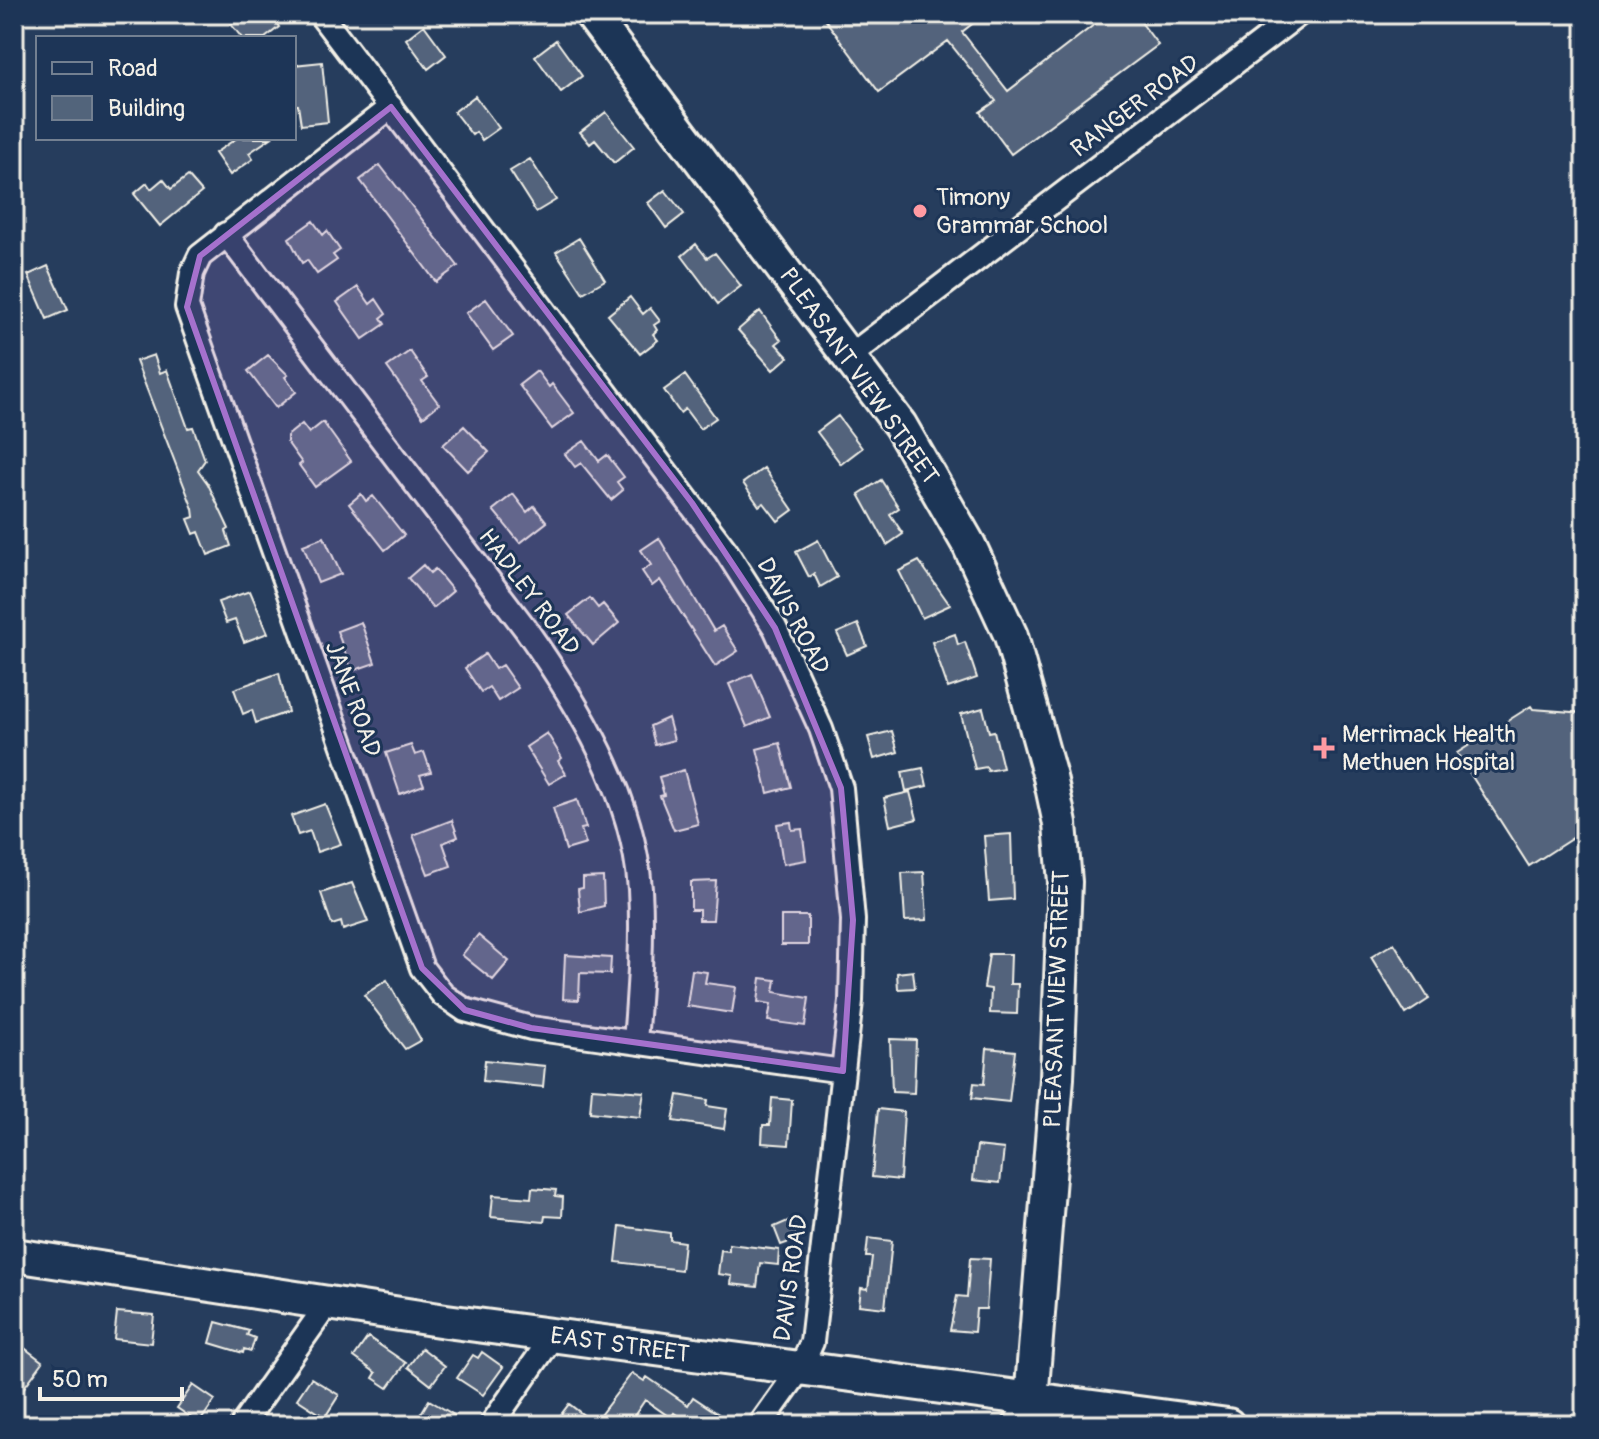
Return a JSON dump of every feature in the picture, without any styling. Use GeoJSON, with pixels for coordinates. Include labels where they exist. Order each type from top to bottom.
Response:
{"type":"FeatureCollection","features":[{"type":"Feature","properties":{"kind":"street","name":"DAVIS ROAD"},"geometry":{"type":"LineString","coordinates":[[320,14],[753,589],[781,640],[821,729],[841,788],[853,920],[851,1001],[812,1342],[800,1369],[760,1425]]}},
{"type":"Feature","properties":{"kind":"street","name":"PLEASANT VIEW STREET"},"geometry":{"type":"LineString","coordinates":[[591,14],[850,356],[922,459],[994,592],[1027,685],[1060,824],[1065,882],[1060,1019],[1022,1413]]}},
{"type":"Feature","properties":{"kind":"street","name":"RANGER ROAD"},"geometry":{"type":"LineString","coordinates":[[850,356],[1299,14]]}},
{"type":"Feature","properties":{"kind":"street","name":"JANE ROAD"},"geometry":{"type":"LineString","coordinates":[[391,107],[200,256],[192,273],[187,307],[422,968],[443,995],[465,1010],[531,1028],[843,1071]]}},
{"type":"Feature","properties":{"kind":"street","name":"HADLEY ROAD"},"geometry":{"type":"LineString","coordinates":[[226,234],[525,628],[563,682],[588,728],[608,769],[631,834],[639,886],[642,955],[635,1042]]}},
{"type":"Feature","properties":{"kind":"street","name":"EAST STREET"},"geometry":{"type":"LineString","coordinates":[[14,1255],[553,1336],[800,1369],[1022,1413],[1228,1425]]}},
{"type":"Feature","properties":{"kind":"street"},"geometry":{"type":"LineString","coordinates":[[242,1425],[329,1302]]}},
{"type":"Feature","properties":{"kind":"street"},"geometry":{"type":"LineString","coordinates":[[491,1425],[553,1336]]}},
{"type":"Feature","properties":{"kind":"highlighted area"},"geometry":{"type":"Polygon","coordinates":[[[391,107],[692,503],[775,628],[841,788],[853,920],[843,1071],[531,1028],[465,1010],[422,968],[187,307],[200,256],[391,107]]]}},
{"type":"Feature","properties":{"kind":"building"},"geometry":{"type":"Polygon","coordinates":[[[244,14],[270,14],[279,27],[268,36],[240,36],[231,24],[244,14]]]}},
{"type":"Feature","properties":{"kind":"building","name":"Timony Grammar School"},"geometry":{"type":"Polygon","coordinates":[[[821,14],[985,14],[962,32],[1008,91],[1108,14],[1135,14],[1158,45],[1011,154],[980,112],[996,101],[948,41],[879,92],[821,14]]]}},
{"type":"Feature","properties":{"kind":"building"},"geometry":{"type":"Polygon","coordinates":[[[424,25],[446,55],[428,69],[406,39],[424,25]]]}},
{"type":"Feature","properties":{"kind":"building"},"geometry":{"type":"Polygon","coordinates":[[[556,40],[582,76],[561,92],[535,56],[556,40]]]}},
{"type":"Feature","properties":{"kind":"building"},"geometry":{"type":"Polygon","coordinates":[[[322,62],[328,122],[301,125],[296,105],[296,65],[322,62]]]}},
{"type":"Feature","properties":{"kind":"building"},"geometry":{"type":"Polygon","coordinates":[[[475,96],[499,128],[482,140],[476,132],[472,135],[454,112],[475,96]]]}},
{"type":"Feature","properties":{"kind":"building"},"geometry":{"type":"Polygon","coordinates":[[[606,112],[634,147],[614,163],[595,140],[590,144],[580,132],[606,112]]]}},
{"type":"Feature","properties":{"kind":"building"},"geometry":{"type":"Polygon","coordinates":[[[234,140],[268,140],[249,153],[253,159],[230,175],[215,153],[234,140]]]}},
{"type":"Feature","properties":{"kind":"building"},"geometry":{"type":"Polygon","coordinates":[[[530,159],[556,200],[536,212],[510,171],[530,159]]]}},
{"type":"Feature","properties":{"kind":"building"},"geometry":{"type":"Polygon","coordinates":[[[380,165],[458,266],[436,282],[360,180],[380,165]]]}},
{"type":"Feature","properties":{"kind":"building"},"geometry":{"type":"Polygon","coordinates":[[[188,176],[202,192],[160,226],[134,194],[147,183],[151,189],[163,179],[171,189],[188,176]]]}},
{"type":"Feature","properties":{"kind":"building"},"geometry":{"type":"Polygon","coordinates":[[[665,190],[684,214],[666,228],[648,203],[665,190]]]}},
{"type":"Feature","properties":{"kind":"building"},"geometry":{"type":"Polygon","coordinates":[[[313,221],[323,235],[327,231],[340,250],[333,255],[337,260],[317,274],[307,260],[302,263],[289,238],[313,221]]]}},
{"type":"Feature","properties":{"kind":"building"},"geometry":{"type":"Polygon","coordinates":[[[579,238],[605,280],[583,293],[556,252],[579,238]]]}},
{"type":"Feature","properties":{"kind":"building"},"geometry":{"type":"Polygon","coordinates":[[[696,244],[707,258],[715,253],[741,286],[718,304],[682,256],[696,244]]]}},
{"type":"Feature","properties":{"kind":"building"},"geometry":{"type":"Polygon","coordinates":[[[48,266],[68,310],[47,319],[28,275],[48,266]]]}},
{"type":"Feature","properties":{"kind":"building"},"geometry":{"type":"Polygon","coordinates":[[[358,287],[370,304],[376,299],[386,314],[381,318],[385,324],[363,339],[337,302],[358,287]]]}},
{"type":"Feature","properties":{"kind":"building"},"geometry":{"type":"Polygon","coordinates":[[[630,297],[643,314],[650,308],[660,321],[654,325],[657,330],[653,334],[658,340],[640,354],[608,315],[630,297]]]}},
{"type":"Feature","properties":{"kind":"building"},"geometry":{"type":"Polygon","coordinates":[[[486,299],[513,336],[493,350],[466,313],[486,299]]]}},
{"type":"Feature","properties":{"kind":"building"},"geometry":{"type":"Polygon","coordinates":[[[760,311],[781,340],[776,344],[788,357],[773,370],[738,330],[760,311]]]}},
{"type":"Feature","properties":{"kind":"building"},"geometry":{"type":"Polygon","coordinates":[[[410,351],[428,377],[422,381],[439,404],[423,417],[387,367],[410,351]]]}},
{"type":"Feature","properties":{"kind":"building"},"geometry":{"type":"Polygon","coordinates":[[[154,355],[160,373],[167,370],[188,428],[193,427],[205,460],[198,470],[229,529],[226,531],[231,546],[208,555],[199,532],[194,534],[188,519],[194,517],[193,509],[136,361],[154,355]]]}},
{"type":"Feature","properties":{"kind":"building"},"geometry":{"type":"Polygon","coordinates":[[[268,355],[288,375],[285,377],[296,392],[276,408],[248,371],[268,355]]]}},
{"type":"Feature","properties":{"kind":"building"},"geometry":{"type":"Polygon","coordinates":[[[537,371],[549,387],[552,384],[574,413],[552,429],[519,385],[537,371]]]}},
{"type":"Feature","properties":{"kind":"building"},"geometry":{"type":"Polygon","coordinates":[[[685,375],[716,418],[700,429],[685,409],[680,413],[664,390],[685,375]]]}},
{"type":"Feature","properties":{"kind":"building"},"geometry":{"type":"Polygon","coordinates":[[[838,416],[862,448],[841,464],[817,432],[838,416]]]}},
{"type":"Feature","properties":{"kind":"building"},"geometry":{"type":"Polygon","coordinates":[[[323,422],[351,461],[315,487],[299,465],[302,463],[287,442],[287,436],[302,424],[309,433],[323,422]]]}},
{"type":"Feature","properties":{"kind":"building"},"geometry":{"type":"Polygon","coordinates":[[[464,426],[489,452],[468,471],[443,445],[464,426]]]}},
{"type":"Feature","properties":{"kind":"building"},"geometry":{"type":"Polygon","coordinates":[[[584,441],[599,461],[607,455],[624,477],[617,482],[623,490],[611,500],[581,463],[575,467],[565,454],[584,441]]]}},
{"type":"Feature","properties":{"kind":"building"},"geometry":{"type":"Polygon","coordinates":[[[764,468],[793,510],[778,521],[764,503],[759,506],[743,483],[764,468]]]}},
{"type":"Feature","properties":{"kind":"building"},"geometry":{"type":"Polygon","coordinates":[[[881,480],[899,508],[890,514],[903,534],[887,545],[859,494],[881,480]]]}},
{"type":"Feature","properties":{"kind":"building"},"geometry":{"type":"Polygon","coordinates":[[[361,494],[366,501],[373,496],[404,535],[385,550],[349,504],[361,494]]]}},
{"type":"Feature","properties":{"kind":"building"},"geometry":{"type":"Polygon","coordinates":[[[513,494],[527,512],[534,506],[547,522],[520,543],[493,510],[513,494]]]}},
{"type":"Feature","properties":{"kind":"building"},"geometry":{"type":"Polygon","coordinates":[[[324,537],[341,574],[318,583],[303,545],[324,537]]]}},
{"type":"Feature","properties":{"kind":"building"},"geometry":{"type":"Polygon","coordinates":[[[659,538],[714,631],[722,626],[738,651],[715,666],[660,580],[652,586],[642,571],[651,565],[641,550],[659,538]]]}},
{"type":"Feature","properties":{"kind":"building"},"geometry":{"type":"Polygon","coordinates":[[[818,540],[837,577],[820,587],[814,574],[809,577],[796,552],[818,540]]]}},
{"type":"Feature","properties":{"kind":"building"},"geometry":{"type":"Polygon","coordinates":[[[919,561],[950,605],[922,618],[899,571],[919,561]]]}},
{"type":"Feature","properties":{"kind":"building"},"geometry":{"type":"Polygon","coordinates":[[[423,565],[430,573],[435,569],[453,591],[433,608],[408,578],[423,565]]]}},
{"type":"Feature","properties":{"kind":"building"},"geometry":{"type":"Polygon","coordinates":[[[250,591],[268,633],[244,642],[235,620],[226,623],[218,602],[250,591]]]}},
{"type":"Feature","properties":{"kind":"building"},"geometry":{"type":"Polygon","coordinates":[[[590,598],[598,608],[603,604],[619,623],[593,645],[568,615],[590,598]]]}},
{"type":"Feature","properties":{"kind":"building"},"geometry":{"type":"Polygon","coordinates":[[[361,622],[375,663],[352,671],[337,631],[361,622]]]}},
{"type":"Feature","properties":{"kind":"building"},"geometry":{"type":"Polygon","coordinates":[[[858,624],[867,646],[847,655],[837,633],[858,624]]]}},
{"type":"Feature","properties":{"kind":"building"},"geometry":{"type":"Polygon","coordinates":[[[955,634],[958,645],[965,642],[977,678],[948,688],[932,642],[955,634]]]}},
{"type":"Feature","properties":{"kind":"building"},"geometry":{"type":"Polygon","coordinates":[[[485,654],[495,669],[502,665],[518,688],[498,701],[489,687],[481,692],[465,668],[485,654]]]}},
{"type":"Feature","properties":{"kind":"building"},"geometry":{"type":"Polygon","coordinates":[[[279,673],[288,712],[256,723],[252,710],[243,714],[234,689],[279,673]]]}},
{"type":"Feature","properties":{"kind":"building"},"geometry":{"type":"Polygon","coordinates":[[[752,674],[770,717],[747,727],[729,684],[752,674]]]}},
{"type":"Feature","properties":{"kind":"building"},"geometry":{"type":"Polygon","coordinates":[[[1531,706],[1533,709],[1585,713],[1585,830],[1529,866],[1457,753],[1531,706]]]}},
{"type":"Feature","properties":{"kind":"building"},"geometry":{"type":"Polygon","coordinates":[[[983,708],[989,732],[994,731],[1003,768],[988,771],[986,767],[975,769],[961,714],[983,708]]]}},
{"type":"Feature","properties":{"kind":"building"},"geometry":{"type":"Polygon","coordinates":[[[668,718],[674,740],[655,745],[650,726],[668,718]]]}},
{"type":"Feature","properties":{"kind":"building"},"geometry":{"type":"Polygon","coordinates":[[[892,731],[898,752],[874,759],[868,737],[892,731]]]}},
{"type":"Feature","properties":{"kind":"building"},"geometry":{"type":"Polygon","coordinates":[[[547,733],[562,758],[558,761],[566,774],[549,784],[526,747],[547,733]]]}},
{"type":"Feature","properties":{"kind":"building"},"geometry":{"type":"Polygon","coordinates":[[[780,743],[791,787],[768,793],[757,749],[780,743]]]}},
{"type":"Feature","properties":{"kind":"building"},"geometry":{"type":"Polygon","coordinates":[[[411,745],[415,755],[424,752],[431,772],[420,775],[424,785],[400,794],[386,753],[411,745]]]}},
{"type":"Feature","properties":{"kind":"building"},"geometry":{"type":"Polygon","coordinates":[[[923,768],[927,786],[906,791],[902,772],[923,768]]]}},
{"type":"Feature","properties":{"kind":"building"},"geometry":{"type":"Polygon","coordinates":[[[684,770],[698,824],[674,830],[660,796],[664,795],[659,777],[684,770]]]}},
{"type":"Feature","properties":{"kind":"building"},"geometry":{"type":"Polygon","coordinates":[[[910,792],[917,819],[890,826],[884,798],[910,792]]]}},
{"type":"Feature","properties":{"kind":"building"},"geometry":{"type":"Polygon","coordinates":[[[577,800],[586,828],[581,829],[586,844],[566,850],[553,808],[577,800]]]}},
{"type":"Feature","properties":{"kind":"building"},"geometry":{"type":"Polygon","coordinates":[[[325,804],[341,844],[317,852],[310,831],[298,835],[291,816],[325,804]]]}},
{"type":"Feature","properties":{"kind":"building"},"geometry":{"type":"Polygon","coordinates":[[[452,820],[458,837],[443,843],[451,866],[428,874],[413,835],[452,820]]]}},
{"type":"Feature","properties":{"kind":"building"},"geometry":{"type":"Polygon","coordinates":[[[791,822],[792,830],[802,829],[806,860],[783,864],[777,824],[791,822]]]}},
{"type":"Feature","properties":{"kind":"building"},"geometry":{"type":"Polygon","coordinates":[[[1011,834],[1013,899],[989,901],[984,836],[1011,834]]]}},
{"type":"Feature","properties":{"kind":"building"},"geometry":{"type":"Polygon","coordinates":[[[924,872],[927,920],[905,921],[902,873],[924,872]]]}},
{"type":"Feature","properties":{"kind":"building"},"geometry":{"type":"Polygon","coordinates":[[[603,877],[604,906],[580,912],[578,889],[583,888],[583,878],[603,877]]]}},
{"type":"Feature","properties":{"kind":"building"},"geometry":{"type":"Polygon","coordinates":[[[716,881],[713,920],[699,920],[699,910],[691,910],[691,882],[716,881]]]}},
{"type":"Feature","properties":{"kind":"building"},"geometry":{"type":"Polygon","coordinates":[[[352,883],[368,922],[343,930],[341,922],[332,925],[321,893],[352,883]]]}},
{"type":"Feature","properties":{"kind":"building"},"geometry":{"type":"Polygon","coordinates":[[[781,916],[808,916],[808,945],[781,945],[781,916]]]}},
{"type":"Feature","properties":{"kind":"building"},"geometry":{"type":"Polygon","coordinates":[[[478,935],[509,961],[493,980],[462,955],[478,935]]]}},
{"type":"Feature","properties":{"kind":"building"},"geometry":{"type":"Polygon","coordinates":[[[1394,943],[1429,999],[1406,1014],[1371,957],[1394,943]]]}},
{"type":"Feature","properties":{"kind":"building"},"geometry":{"type":"Polygon","coordinates":[[[989,954],[1011,954],[1010,984],[1018,984],[1017,1014],[990,1013],[991,989],[984,988],[989,954]]]}},
{"type":"Feature","properties":{"kind":"building"},"geometry":{"type":"Polygon","coordinates":[[[565,955],[611,958],[610,974],[580,973],[579,1000],[563,999],[565,955]]]}},
{"type":"Feature","properties":{"kind":"building"},"geometry":{"type":"Polygon","coordinates":[[[692,970],[707,972],[705,983],[736,987],[732,1013],[687,1006],[692,970]]]}},
{"type":"Feature","properties":{"kind":"building"},"geometry":{"type":"Polygon","coordinates":[[[913,971],[915,988],[898,989],[897,973],[913,971]]]}},
{"type":"Feature","properties":{"kind":"building"},"geometry":{"type":"Polygon","coordinates":[[[761,978],[776,980],[774,992],[809,998],[805,1026],[768,1021],[771,1004],[758,1002],[761,978]]]}},
{"type":"Feature","properties":{"kind":"building"},"geometry":{"type":"Polygon","coordinates":[[[387,980],[421,1040],[405,1049],[364,995],[387,980]]]}},
{"type":"Feature","properties":{"kind":"building"},"geometry":{"type":"Polygon","coordinates":[[[890,1039],[916,1040],[914,1093],[892,1092],[890,1039]]]}},
{"type":"Feature","properties":{"kind":"building"},"geometry":{"type":"Polygon","coordinates":[[[987,1048],[1015,1051],[1009,1102],[972,1098],[974,1083],[984,1084],[987,1048]]]}},
{"type":"Feature","properties":{"kind":"building"},"geometry":{"type":"Polygon","coordinates":[[[485,1060],[545,1066],[543,1087],[483,1081],[485,1060]]]}},
{"type":"Feature","properties":{"kind":"building"},"geometry":{"type":"Polygon","coordinates":[[[592,1088],[644,1092],[640,1117],[590,1112],[592,1088]]]}},
{"type":"Feature","properties":{"kind":"building"},"geometry":{"type":"Polygon","coordinates":[[[678,1095],[708,1100],[707,1106],[727,1109],[724,1129],[673,1121],[678,1095]]]}},
{"type":"Feature","properties":{"kind":"building"},"geometry":{"type":"Polygon","coordinates":[[[772,1098],[792,1100],[789,1145],[762,1143],[763,1125],[770,1125],[772,1098]]]}},
{"type":"Feature","properties":{"kind":"building"},"geometry":{"type":"Polygon","coordinates":[[[878,1109],[904,1112],[900,1180],[872,1177],[878,1109]]]}},
{"type":"Feature","properties":{"kind":"building"},"geometry":{"type":"Polygon","coordinates":[[[977,1146],[1004,1149],[1000,1183],[973,1180],[977,1146]]]}},
{"type":"Feature","properties":{"kind":"building"},"geometry":{"type":"Polygon","coordinates":[[[532,1188],[556,1190],[555,1196],[563,1197],[562,1217],[545,1216],[544,1222],[491,1217],[493,1195],[531,1198],[532,1188]]]}},
{"type":"Feature","properties":{"kind":"building"},"geometry":{"type":"Polygon","coordinates":[[[790,1220],[798,1239],[781,1245],[774,1227],[790,1220]]]}},
{"type":"Feature","properties":{"kind":"building"},"geometry":{"type":"Polygon","coordinates":[[[620,1226],[670,1233],[670,1240],[684,1242],[681,1270],[616,1262],[620,1226]]]}},
{"type":"Feature","properties":{"kind":"building"},"geometry":{"type":"Polygon","coordinates":[[[868,1238],[892,1241],[885,1308],[859,1305],[861,1288],[868,1289],[872,1257],[866,1257],[868,1238]]]}},
{"type":"Feature","properties":{"kind":"building"},"geometry":{"type":"Polygon","coordinates":[[[729,1244],[779,1250],[778,1265],[760,1263],[757,1287],[731,1284],[732,1276],[718,1274],[721,1250],[729,1251],[729,1244]]]}},
{"type":"Feature","properties":{"kind":"building"},"geometry":{"type":"Polygon","coordinates":[[[970,1258],[990,1259],[986,1309],[976,1309],[974,1332],[950,1330],[957,1296],[967,1297],[970,1258]]]}},
{"type":"Feature","properties":{"kind":"building"},"geometry":{"type":"Polygon","coordinates":[[[117,1312],[154,1315],[151,1343],[114,1339],[117,1312]]]}},
{"type":"Feature","properties":{"kind":"building"},"geometry":{"type":"Polygon","coordinates":[[[216,1322],[249,1331],[247,1335],[255,1338],[251,1351],[244,1349],[243,1353],[210,1343],[216,1322]]]}},
{"type":"Feature","properties":{"kind":"building"},"geometry":{"type":"Polygon","coordinates":[[[368,1337],[406,1363],[388,1388],[373,1378],[376,1373],[354,1357],[368,1337]]]}},
{"type":"Feature","properties":{"kind":"building"},"geometry":{"type":"Polygon","coordinates":[[[14,1340],[43,1362],[14,1401],[14,1340]]]}},
{"type":"Feature","properties":{"kind":"building"},"geometry":{"type":"Polygon","coordinates":[[[422,1348],[445,1366],[431,1385],[408,1367],[422,1348]]]}},
{"type":"Feature","properties":{"kind":"building"},"geometry":{"type":"Polygon","coordinates":[[[482,1352],[503,1367],[483,1395],[457,1378],[473,1355],[478,1358],[482,1352]]]}},
{"type":"Feature","properties":{"kind":"building"},"geometry":{"type":"Polygon","coordinates":[[[632,1373],[644,1381],[647,1377],[688,1405],[693,1397],[720,1415],[713,1425],[691,1425],[674,1413],[671,1418],[645,1400],[628,1425],[553,1425],[569,1404],[594,1423],[632,1373]]]}},
{"type":"Feature","properties":{"kind":"building"},"geometry":{"type":"Polygon","coordinates":[[[311,1378],[339,1395],[325,1417],[297,1399],[311,1378]]]}},
{"type":"Feature","properties":{"kind":"building"},"geometry":{"type":"Polygon","coordinates":[[[193,1385],[215,1400],[199,1423],[177,1408],[193,1385]]]}},
{"type":"Feature","properties":{"kind":"building"},"geometry":{"type":"Polygon","coordinates":[[[429,1400],[454,1415],[448,1425],[414,1425],[429,1400]]]}},
{"type":"Feature","properties":{"kind":"place","name":"Timony Grammar School"},"geometry":{"type":"Point","coordinates":[920,211]}},
{"type":"Feature","properties":{"kind":"place","name":"Merrimack Health Methuen Hospital"},"geometry":{"type":"Point","coordinates":[1324,748]}}]}
